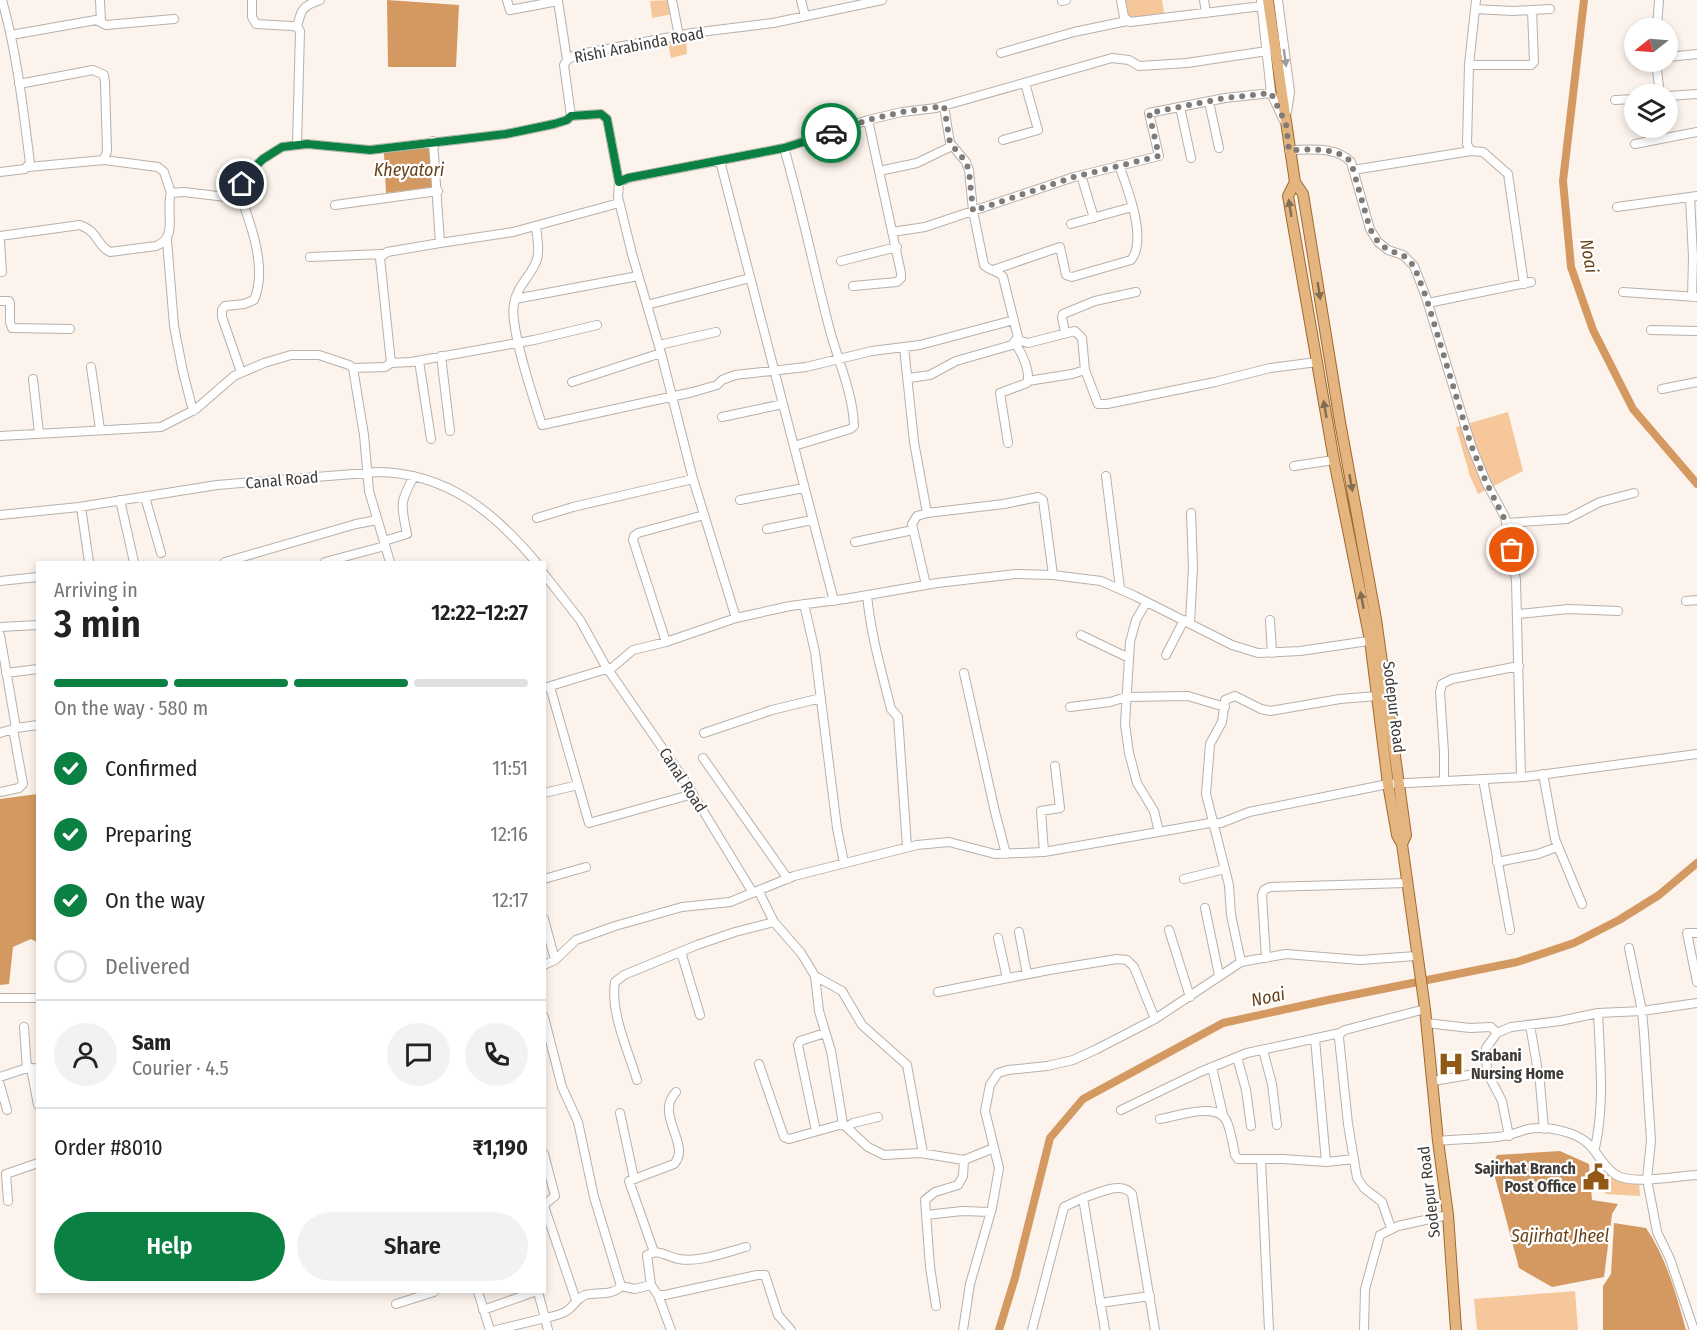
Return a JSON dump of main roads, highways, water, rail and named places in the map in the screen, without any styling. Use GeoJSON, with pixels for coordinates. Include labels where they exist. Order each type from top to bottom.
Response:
{"type":"FeatureCollection","features":[{"type":"Feature","properties":{"kind":"main road","name":"Sodepur Road"},"geometry":{"type":"LineString","coordinates":[[1264,2],[1276,93],[1286,124],[1294,182],[1288,196],[1334,460],[1375,640],[1377,696],[1394,784],[1397,835],[1402,844],[1424,1003],[1448,1215],[1456,1330]]}},
{"type":"Feature","properties":{"kind":"main road"},"geometry":{"type":"LineString","coordinates":[[1294,182],[1303,194],[1375,640],[1394,784]]}},
{"type":"Feature","properties":{"kind":"water"},"geometry":{"type":"Polygon","coordinates":[[[387,0],[459,5],[456,67],[388,67],[387,0]]]}},
{"type":"Feature","properties":{"kind":"water","name":"Kheyatori"},"geometry":{"type":"Polygon","coordinates":[[[429,147],[433,187],[386,193],[384,153],[429,147]]]}},
{"type":"Feature","properties":{"kind":"water"},"geometry":{"type":"Polygon","coordinates":[[[36,794],[36,942],[31,939],[13,947],[9,984],[0,985],[0,799],[36,794]]]}},
{"type":"Feature","properties":{"kind":"water","name":"Sajirhat Jheel"},"geometry":{"type":"Polygon","coordinates":[[[1560,1151],[1589,1164],[1592,1200],[1618,1204],[1612,1214],[1604,1277],[1552,1287],[1519,1268],[1492,1166],[1497,1155],[1560,1151]]]}},
{"type":"Feature","properties":{"kind":"water","name":"Sajirhat Jheel"},"geometry":{"type":"Polygon","coordinates":[[[1614,1223],[1646,1228],[1665,1264],[1686,1330],[1603,1330],[1603,1286],[1611,1274],[1614,1223]]]}},
{"type":"Feature","properties":{"kind":"waterway","name":"Noai"},"geometry":{"type":"LineString","coordinates":[[1584,0],[1563,181],[1571,267],[1593,330],[1633,409],[1697,484]]}},
{"type":"Feature","properties":{"kind":"waterway","name":"Noai"},"geometry":{"type":"LineString","coordinates":[[999,1330],[1015,1278],[1050,1138],[1083,1099],[1223,1023],[1517,962],[1574,943],[1619,920],[1659,895],[1697,863]]}},
{"type":"Feature","properties":{"kind":"place","name":"Srabani Nursing Home"},"geometry":{"type":"Point","coordinates":[1451,1064]}},
{"type":"Feature","properties":{"kind":"place","name":"Sajirhat Branch Post Office"},"geometry":{"type":"Point","coordinates":[1596,1177]}}]}
